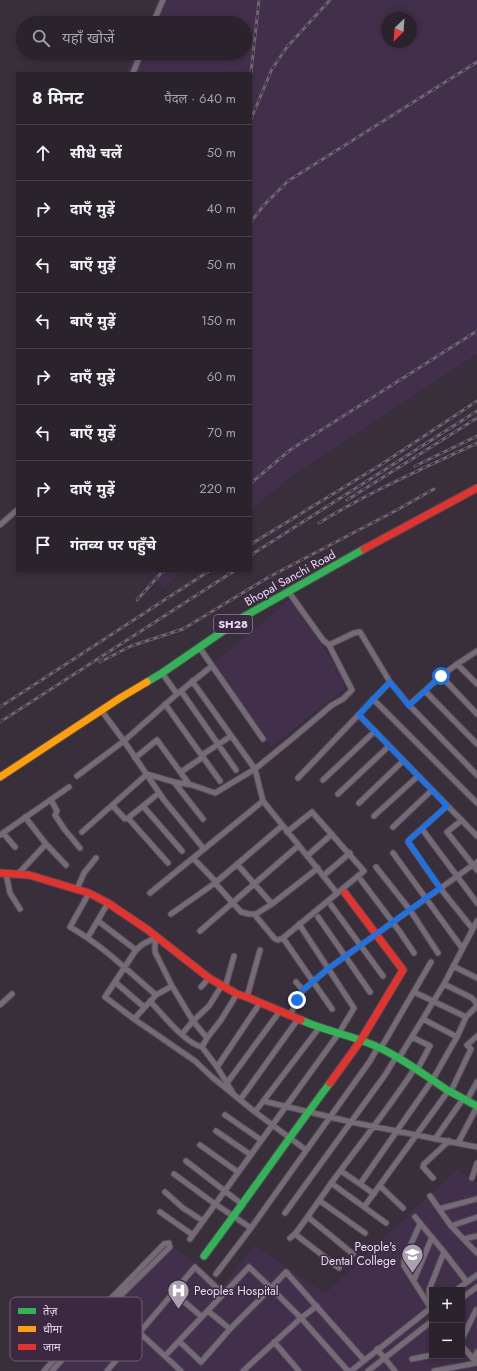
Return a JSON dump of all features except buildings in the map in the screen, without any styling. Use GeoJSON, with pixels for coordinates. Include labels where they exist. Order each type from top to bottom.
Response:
{"type":"FeatureCollection","features":[{"type":"Feature","properties":{"kind":"street"},"geometry":{"type":"LineString","coordinates":[[155,16],[163,0]]}},
{"type":"Feature","properties":{"kind":"street"},"geometry":{"type":"LineString","coordinates":[[133,72],[138,60]]}},
{"type":"Feature","properties":{"kind":"street","name":"Bhopal Sanchi Road"},"geometry":{"type":"LineString","coordinates":[[0,777],[101,710],[162,673],[245,616],[477,488]]}},
{"type":"Feature","properties":{"kind":"street"},"geometry":{"type":"LineString","coordinates":[[0,525],[16,511]]}},
{"type":"Feature","properties":{"kind":"street"},"geometry":{"type":"LineString","coordinates":[[147,774],[174,782],[189,784],[215,793],[255,769],[332,705],[343,699],[352,690],[329,645],[323,640],[288,591]]}},
{"type":"Feature","properties":{"kind":"street"},"geometry":{"type":"LineString","coordinates":[[329,645],[354,633],[360,632],[390,682],[409,706],[477,775]]}},
{"type":"Feature","properties":{"kind":"street"},"geometry":{"type":"LineString","coordinates":[[199,647],[263,739]]}},
{"type":"Feature","properties":{"kind":"street"},"geometry":{"type":"LineString","coordinates":[[409,706],[441,676],[477,651]]}},
{"type":"Feature","properties":{"kind":"street"},"geometry":{"type":"LineString","coordinates":[[457,664],[477,684]]}},
{"type":"Feature","properties":{"kind":"street"},"geometry":{"type":"LineString","coordinates":[[77,776],[124,741],[179,692],[212,666]]}},
{"type":"Feature","properties":{"kind":"street"},"geometry":{"type":"LineString","coordinates":[[162,673],[179,692],[236,770]]}},
{"type":"Feature","properties":{"kind":"street"},"geometry":{"type":"LineString","coordinates":[[441,676],[477,714]]}},
{"type":"Feature","properties":{"kind":"street"},"geometry":{"type":"LineString","coordinates":[[192,681],[255,769],[263,802],[338,893]]}},
{"type":"Feature","properties":{"kind":"street"},"geometry":{"type":"LineString","coordinates":[[298,778],[390,682]]}},
{"type":"Feature","properties":{"kind":"street"},"geometry":{"type":"LineString","coordinates":[[425,692],[477,744]]}},
{"type":"Feature","properties":{"kind":"street"},"geometry":{"type":"LineString","coordinates":[[373,699],[477,803]]}},
{"type":"Feature","properties":{"kind":"street"},"geometry":{"type":"LineString","coordinates":[[165,704],[220,781]]}},
{"type":"Feature","properties":{"kind":"street"},"geometry":{"type":"LineString","coordinates":[[101,710],[159,793],[204,849]]}},
{"type":"Feature","properties":{"kind":"street"},"geometry":{"type":"LineString","coordinates":[[359,715],[477,836]]}},
{"type":"Feature","properties":{"kind":"street"},"geometry":{"type":"LineString","coordinates":[[322,780],[375,731]]}},
{"type":"Feature","properties":{"kind":"street"},"geometry":{"type":"LineString","coordinates":[[181,772],[231,736]]}},
{"type":"Feature","properties":{"kind":"street"},"geometry":{"type":"LineString","coordinates":[[135,758],[157,740],[189,784]]}},
{"type":"Feature","properties":{"kind":"street"},"geometry":{"type":"LineString","coordinates":[[338,794],[389,746]]}},
{"type":"Feature","properties":{"kind":"street"},"geometry":{"type":"LineString","coordinates":[[359,803],[403,761]]}},
{"type":"Feature","properties":{"kind":"street"},"geometry":{"type":"LineString","coordinates":[[82,832],[147,774]]}},
{"type":"Feature","properties":{"kind":"street"},"geometry":{"type":"LineString","coordinates":[[374,816],[418,776]]}},
{"type":"Feature","properties":{"kind":"street"},"geometry":{"type":"LineString","coordinates":[[174,782],[203,820]]}},
{"type":"Feature","properties":{"kind":"street"},"geometry":{"type":"LineString","coordinates":[[14,847],[2,834],[69,787]]}},
{"type":"Feature","properties":{"kind":"street"},"geometry":{"type":"LineString","coordinates":[[393,827],[432,790]]}},
{"type":"Feature","properties":{"kind":"street"},"geometry":{"type":"LineString","coordinates":[[128,818],[159,793]]}},
{"type":"Feature","properties":{"kind":"street"},"geometry":{"type":"LineString","coordinates":[[51,800],[57,811],[55,815],[80,848]]}},
{"type":"Feature","properties":{"kind":"street"},"geometry":{"type":"LineString","coordinates":[[150,893],[263,802]]}},
{"type":"Feature","properties":{"kind":"street"},"geometry":{"type":"LineString","coordinates":[[112,805],[125,819],[128,818],[168,863]]}},
{"type":"Feature","properties":{"kind":"street"},"geometry":{"type":"LineString","coordinates":[[143,806],[182,851]]}},
{"type":"Feature","properties":{"kind":"street"},"geometry":{"type":"LineString","coordinates":[[447,806],[408,842],[440,888],[472,928]]}},
{"type":"Feature","properties":{"kind":"street"},"geometry":{"type":"LineString","coordinates":[[254,914],[275,939],[278,940],[283,938],[364,871],[350,853],[312,812],[287,832]]}},
{"type":"Feature","properties":{"kind":"street"},"geometry":{"type":"LineString","coordinates":[[25,817],[46,844],[66,865]]}},
{"type":"Feature","properties":{"kind":"street"},"geometry":{"type":"LineString","coordinates":[[462,820],[447,832],[475,864],[477,870]]}},
{"type":"Feature","properties":{"kind":"street"},"geometry":{"type":"LineString","coordinates":[[171,914],[215,883],[282,826]]}},
{"type":"Feature","properties":{"kind":"street"},"geometry":{"type":"LineString","coordinates":[[422,829],[477,903]]}},
{"type":"Feature","properties":{"kind":"street"},"geometry":{"type":"LineString","coordinates":[[307,856],[332,834]]}},
{"type":"Feature","properties":{"kind":"street"},"geometry":{"type":"LineString","coordinates":[[18,874],[46,844]]}},
{"type":"Feature","properties":{"kind":"street"},"geometry":{"type":"LineString","coordinates":[[200,931],[298,846]]}},
{"type":"Feature","properties":{"kind":"street"},"geometry":{"type":"LineString","coordinates":[[324,876],[350,853]]}},
{"type":"Feature","properties":{"kind":"street"},"geometry":{"type":"LineString","coordinates":[[393,853],[462,948]]}},
{"type":"Feature","properties":{"kind":"street"},"geometry":{"type":"LineString","coordinates":[[70,887],[96,858]]}},
{"type":"Feature","properties":{"kind":"street"},"geometry":{"type":"LineString","coordinates":[[193,858],[241,912],[249,914],[254,914],[272,904],[318,868]]}},
{"type":"Feature","properties":{"kind":"street"},"geometry":{"type":"LineString","coordinates":[[237,864],[272,904]]}},
{"type":"Feature","properties":{"kind":"street"},"geometry":{"type":"LineString","coordinates":[[290,1015],[303,990],[313,981],[475,864]]}},
{"type":"Feature","properties":{"kind":"street"},"geometry":{"type":"LineString","coordinates":[[376,867],[410,910],[438,953]]}},
{"type":"Feature","properties":{"kind":"street"},"geometry":{"type":"LineString","coordinates":[[20,909],[10,893],[3,874],[29,875],[89,894],[108,903],[157,937],[209,978],[237,994],[319,1028],[361,1040],[398,1057],[477,1107],[458,1143]]}},
{"type":"Feature","properties":{"kind":"street"},"geometry":{"type":"LineString","coordinates":[[361,880],[414,953]]}},
{"type":"Feature","properties":{"kind":"street"},"geometry":{"type":"LineString","coordinates":[[204,1256],[243,1205],[289,1138],[361,1040],[403,970],[345,893]]}},
{"type":"Feature","properties":{"kind":"street"},"geometry":{"type":"LineString","coordinates":[[89,894],[70,927],[88,937],[156,995]]}},
{"type":"Feature","properties":{"kind":"street"},"geometry":{"type":"LineString","coordinates":[[88,937],[108,903]]}},
{"type":"Feature","properties":{"kind":"street"},"geometry":{"type":"LineString","coordinates":[[331,905],[383,976]]}},
{"type":"Feature","properties":{"kind":"street"},"geometry":{"type":"LineString","coordinates":[[318,917],[370,992]]}},
{"type":"Feature","properties":{"kind":"street"},"geometry":{"type":"LineString","coordinates":[[98,921],[136,950]]}},
{"type":"Feature","properties":{"kind":"street"},"geometry":{"type":"LineString","coordinates":[[285,1213],[385,1076],[412,1036],[444,984],[477,921]]}},
{"type":"Feature","properties":{"kind":"street"},"geometry":{"type":"LineString","coordinates":[[160,1212],[191,1237],[340,1033],[354,1008],[300,924]]}},
{"type":"Feature","properties":{"kind":"street"},"geometry":{"type":"LineString","coordinates":[[157,937],[143,944],[136,950],[105,996],[134,1019],[194,1061],[212,1078],[306,1150]]}},
{"type":"Feature","properties":{"kind":"street"},"geometry":{"type":"LineString","coordinates":[[157,937],[155,952],[172,986],[193,1021],[207,1038]]}},
{"type":"Feature","properties":{"kind":"street"},"geometry":{"type":"LineString","coordinates":[[283,938],[332,1009]]}},
{"type":"Feature","properties":{"kind":"street"},"geometry":{"type":"LineString","coordinates":[[247,997],[260,950]]}},
{"type":"Feature","properties":{"kind":"street"},"geometry":{"type":"LineString","coordinates":[[182,1034],[209,1006],[224,986],[234,956]]}},
{"type":"Feature","properties":{"kind":"street"},"geometry":{"type":"LineString","coordinates":[[216,1274],[251,1228],[380,1048],[431,962]]}},
{"type":"Feature","properties":{"kind":"street"},"geometry":{"type":"LineString","coordinates":[[453,966],[477,978]]}},
{"type":"Feature","properties":{"kind":"street"},"geometry":{"type":"LineString","coordinates":[[201,987],[209,978]]}},
{"type":"Feature","properties":{"kind":"street"},"geometry":{"type":"LineString","coordinates":[[115,982],[144,1007]]}},
{"type":"Feature","properties":{"kind":"street"},"geometry":{"type":"LineString","coordinates":[[296,982],[303,990]]}},
{"type":"Feature","properties":{"kind":"street"},"geometry":{"type":"LineString","coordinates":[[360,1184],[433,1079],[457,1037],[466,1017],[477,1005],[472,998],[444,984]]}},
{"type":"Feature","properties":{"kind":"street"},"geometry":{"type":"LineString","coordinates":[[134,1019],[156,995],[172,986]]}},
{"type":"Feature","properties":{"kind":"street"},"geometry":{"type":"LineString","coordinates":[[414,992],[466,1017]]}},
{"type":"Feature","properties":{"kind":"street"},"geometry":{"type":"LineString","coordinates":[[0,1005],[12,994]]}},
{"type":"Feature","properties":{"kind":"street"},"geometry":{"type":"LineString","coordinates":[[202,1047],[237,994]]}},
{"type":"Feature","properties":{"kind":"street"},"geometry":{"type":"LineString","coordinates":[[150,1001],[182,1034],[196,1046],[202,1047],[235,1095]]}},
{"type":"Feature","properties":{"kind":"street"},"geometry":{"type":"LineString","coordinates":[[217,1067],[260,1003]]}},
{"type":"Feature","properties":{"kind":"street"},"geometry":{"type":"LineString","coordinates":[[227,1083],[280,1011]]}},
{"type":"Feature","properties":{"kind":"street"},"geometry":{"type":"LineString","coordinates":[[240,1100],[298,1019]]}},
{"type":"Feature","properties":{"kind":"street"},"geometry":{"type":"LineString","coordinates":[[423,1019],[457,1037]]}},
{"type":"Feature","properties":{"kind":"street"},"geometry":{"type":"LineString","coordinates":[[255,1112],[319,1028]]}},
{"type":"Feature","properties":{"kind":"street"},"geometry":{"type":"LineString","coordinates":[[290,1238],[308,1217],[331,1183],[374,1127],[416,1069],[430,1046],[412,1036]]}},
{"type":"Feature","properties":{"kind":"street"},"geometry":{"type":"LineString","coordinates":[[364,1207],[450,1091],[471,1049],[467,1045],[477,1036]]}},
{"type":"Feature","properties":{"kind":"street"},"geometry":{"type":"LineString","coordinates":[[435,1139],[477,1082]]}},
{"type":"Feature","properties":{"kind":"street"},"geometry":{"type":"LineString","coordinates":[[263,1101],[416,1136],[477,1146]]}},
{"type":"Feature","properties":{"kind":"street"},"geometry":{"type":"LineString","coordinates":[[225,1115],[261,1140]]}},
{"type":"Feature","properties":{"kind":"street"},"geometry":{"type":"LineString","coordinates":[[216,1131],[251,1156]]}},
{"type":"Feature","properties":{"kind":"street"},"geometry":{"type":"LineString","coordinates":[[433,1178],[423,1167],[424,1164],[449,1141]]}},
{"type":"Feature","properties":{"kind":"street"},"geometry":{"type":"LineString","coordinates":[[200,1145],[238,1172]]}},
{"type":"Feature","properties":{"kind":"street"},"geometry":{"type":"LineString","coordinates":[[186,1161],[243,1205]]}},
{"type":"Feature","properties":{"kind":"street"},"geometry":{"type":"LineString","coordinates":[[472,1178],[477,1163]]}},
{"type":"Feature","properties":{"kind":"street"},"geometry":{"type":"LineString","coordinates":[[341,1171],[374,1194]]}},
{"type":"Feature","properties":{"kind":"street"},"geometry":{"type":"LineString","coordinates":[[174,1174],[251,1228]]}},
{"type":"Feature","properties":{"kind":"street"},"geometry":{"type":"LineString","coordinates":[[331,1183],[386,1223]]}},
{"type":"Feature","properties":{"kind":"street"},"geometry":{"type":"LineString","coordinates":[[380,1186],[403,1208]]}},
{"type":"Feature","properties":{"kind":"street"},"geometry":{"type":"LineString","coordinates":[[165,1192],[183,1208],[203,1221]]}},
{"type":"Feature","properties":{"kind":"street"},"geometry":{"type":"LineString","coordinates":[[430,1196],[451,1226],[477,1253]]}},
{"type":"Feature","properties":{"kind":"street"},"geometry":{"type":"LineString","coordinates":[[439,1209],[477,1199]]}},
{"type":"Feature","properties":{"kind":"street"},"geometry":{"type":"LineString","coordinates":[[320,1201],[366,1233]]}},
{"type":"Feature","properties":{"kind":"street"},"geometry":{"type":"LineString","coordinates":[[308,1217],[353,1254]]}},
{"type":"Feature","properties":{"kind":"street"},"geometry":{"type":"LineString","coordinates":[[414,1217],[467,1282]]}},
{"type":"Feature","properties":{"kind":"street"},"geometry":{"type":"LineString","coordinates":[[451,1226],[477,1217]]}},
{"type":"Feature","properties":{"kind":"street"},"geometry":{"type":"LineString","coordinates":[[420,1224],[404,1260],[404,1266],[429,1305]]}},
{"type":"Feature","properties":{"kind":"street"},"geometry":{"type":"LineString","coordinates":[[295,1234],[340,1268]]}},
{"type":"Feature","properties":{"kind":"street"},"geometry":{"type":"LineString","coordinates":[[464,1239],[477,1236]]}},
{"type":"Feature","properties":{"kind":"street"},"geometry":{"type":"LineString","coordinates":[[414,1280],[432,1238]]}},
{"type":"Feature","properties":{"kind":"street"},"geometry":{"type":"LineString","coordinates":[[112,1297],[164,1244],[169,1243],[170,1247],[119,1297]]}},
{"type":"Feature","properties":{"kind":"street"},"geometry":{"type":"LineString","coordinates":[[430,1287],[444,1252]]}},
{"type":"Feature","properties":{"kind":"street"},"geometry":{"type":"LineString","coordinates":[[142,1331],[194,1267],[223,1294]]}},
{"type":"Feature","properties":{"kind":"street"},"geometry":{"type":"LineString","coordinates":[[165,1356],[249,1267],[301,1318],[350,1371],[429,1310]]}},
{"type":"Feature","properties":{"kind":"street"},"geometry":{"type":"LineString","coordinates":[[178,1341],[201,1362],[230,1329],[286,1272],[364,1360]]}},
{"type":"Feature","properties":{"kind":"street"},"geometry":{"type":"LineString","coordinates":[[460,1287],[477,1275]]}},
{"type":"Feature","properties":{"kind":"street"},"geometry":{"type":"LineString","coordinates":[[465,1296],[477,1287]]}},
{"type":"Feature","properties":{"kind":"street"},"geometry":{"type":"LineString","coordinates":[[173,1292],[202,1317]]}},
{"type":"Feature","properties":{"kind":"street"},"geometry":{"type":"LineString","coordinates":[[243,1371],[301,1318],[317,1306]]}},
{"type":"Feature","properties":{"kind":"street"},"geometry":{"type":"LineString","coordinates":[[465,1333],[476,1310]]}},
{"type":"Feature","properties":{"kind":"street"},"geometry":{"type":"LineString","coordinates":[[208,1311],[230,1329]]}},
{"type":"Feature","properties":{"kind":"street"},"geometry":{"type":"LineString","coordinates":[[368,1371],[429,1323]]}},
{"type":"Feature","properties":{"kind":"street"},"geometry":{"type":"LineString","coordinates":[[142,1335],[181,1371]]}},
{"type":"Feature","properties":{"kind":"street"},"geometry":{"type":"LineString","coordinates":[[274,1342],[299,1371]]}},
{"type":"Feature","properties":{"kind":"street"},"geometry":{"type":"LineString","coordinates":[[377,1350],[395,1371]]}},
{"type":"Feature","properties":{"kind":"street"},"geometry":{"type":"LineString","coordinates":[[465,1350],[476,1362]]}},
{"type":"Feature","properties":{"kind":"street"},"geometry":{"type":"LineString","coordinates":[[476,1362],[477,1352]]}},
{"type":"Feature","properties":{"kind":"street"},"geometry":{"type":"LineString","coordinates":[[412,1359],[429,1356]]}},
{"type":"Feature","properties":{"kind":"street"},"geometry":{"type":"LineString","coordinates":[[44,1371],[53,1361]]}},
{"type":"Feature","properties":{"kind":"street"},"geometry":{"type":"LineString","coordinates":[[52,1371],[61,1361]]}},
{"type":"Feature","properties":{"kind":"street"},"geometry":{"type":"LineString","coordinates":[[107,1371],[116,1361]]}},
{"type":"Feature","properties":{"kind":"street"},"geometry":{"type":"LineString","coordinates":[[434,1371],[476,1362]]}},
{"type":"Feature","properties":{"kind":"shaded area"},"geometry":{"type":"Polygon","coordinates":[[[158,0],[477,0],[477,354],[291,477],[252,508],[252,72],[126,72],[131,60],[252,60],[252,16],[151,16],[158,0]]]}},
{"type":"Feature","properties":{"kind":"shaded area"},"geometry":{"type":"Polygon","coordinates":[[[151,572],[181,572],[164,587],[151,572]]]}},
{"type":"Feature","properties":{"kind":"shaded area"},"geometry":{"type":"Polygon","coordinates":[[[290,599],[341,673],[345,688],[271,747],[213,664],[290,599]]]}},
{"type":"Feature","properties":{"kind":"shaded area","name":"People's Dental College"},"geometry":{"type":"Polygon","coordinates":[[[457,1169],[477,1182],[477,1371],[54,1371],[63,1361],[142,1361],[142,1297],[120,1297],[168,1243],[223,1285],[255,1245],[325,1294],[457,1169]]]}},
{"type":"Feature","properties":{"kind":"railway"},"geometry":{"type":"LineString","coordinates":[[251,72],[259,0]]}},
{"type":"Feature","properties":{"kind":"railway"},"geometry":{"type":"LineString","coordinates":[[252,117],[272,69],[287,47],[330,0]]}},
{"type":"Feature","properties":{"kind":"railway"},"geometry":{"type":"LineString","coordinates":[[252,221],[264,205],[288,181],[477,62]]}},
{"type":"Feature","properties":{"kind":"railway"},"geometry":{"type":"LineString","coordinates":[[252,482],[290,450],[477,331]]}},
{"type":"Feature","properties":{"kind":"railway"},"geometry":{"type":"LineString","coordinates":[[252,543],[382,464],[477,401]]}},
{"type":"Feature","properties":{"kind":"railway"},"geometry":{"type":"LineString","coordinates":[[252,554],[477,411]]}},
{"type":"Feature","properties":{"kind":"railway"},"geometry":{"type":"LineString","coordinates":[[347,500],[477,418]]}},
{"type":"Feature","properties":{"kind":"railway"},"geometry":{"type":"LineString","coordinates":[[415,466],[477,436]]}},
{"type":"Feature","properties":{"kind":"railway"},"geometry":{"type":"LineString","coordinates":[[319,523],[377,491],[477,443]]}},
{"type":"Feature","properties":{"kind":"railway"},"geometry":{"type":"LineString","coordinates":[[100,662],[131,646],[183,629],[269,577],[434,489]]}},
{"type":"Feature","properties":{"kind":"railway"},"geometry":{"type":"LineString","coordinates":[[137,600],[162,572]]}},
{"type":"Feature","properties":{"kind":"railway"},"geometry":{"type":"LineString","coordinates":[[0,707],[207,572]]}},
{"type":"Feature","properties":{"kind":"railway"},"geometry":{"type":"LineString","coordinates":[[0,722],[232,572]]}},
{"type":"Feature","properties":{"kind":"traffic: fast"},"geometry":{"type":"LineString","coordinates":[[147,682],[245,616],[364,549]]}},
{"type":"Feature","properties":{"kind":"traffic: fast"},"geometry":{"type":"LineString","coordinates":[[301,1020],[362,1041],[391,1053],[447,1090],[477,1106]]}},
{"type":"Feature","properties":{"kind":"traffic: fast"},"geometry":{"type":"LineString","coordinates":[[204,1256],[330,1083]]}},
{"type":"Feature","properties":{"kind":"traffic: slow"},"geometry":{"type":"LineString","coordinates":[[0,777],[120,698],[147,682]]}},
{"type":"Feature","properties":{"kind":"traffic: jam"},"geometry":{"type":"LineString","coordinates":[[364,549],[477,488]]}},
{"type":"Feature","properties":{"kind":"traffic: jam"},"geometry":{"type":"LineString","coordinates":[[0,873],[29,875],[89,893],[108,903],[148,930],[209,978],[237,994],[301,1020]]}},
{"type":"Feature","properties":{"kind":"traffic: jam"},"geometry":{"type":"LineString","coordinates":[[330,1083],[361,1040],[403,970],[345,893]]}},
{"type":"Feature","properties":{"kind":"place","name":"People's Dental College"},"geometry":{"type":"Point","coordinates":[412,1274]}},
{"type":"Feature","properties":{"kind":"place","name":"Peoples Hospital"},"geometry":{"type":"Point","coordinates":[178,1310]}},
{"type":"Feature","properties":{"kind":"route"},"geometry":{"type":"LineString","coordinates":[[297,1000],[303,990],[329,968],[440,888],[408,841],[447,806],[359,715],[390,682],[409,706],[441,676]]}}]}
